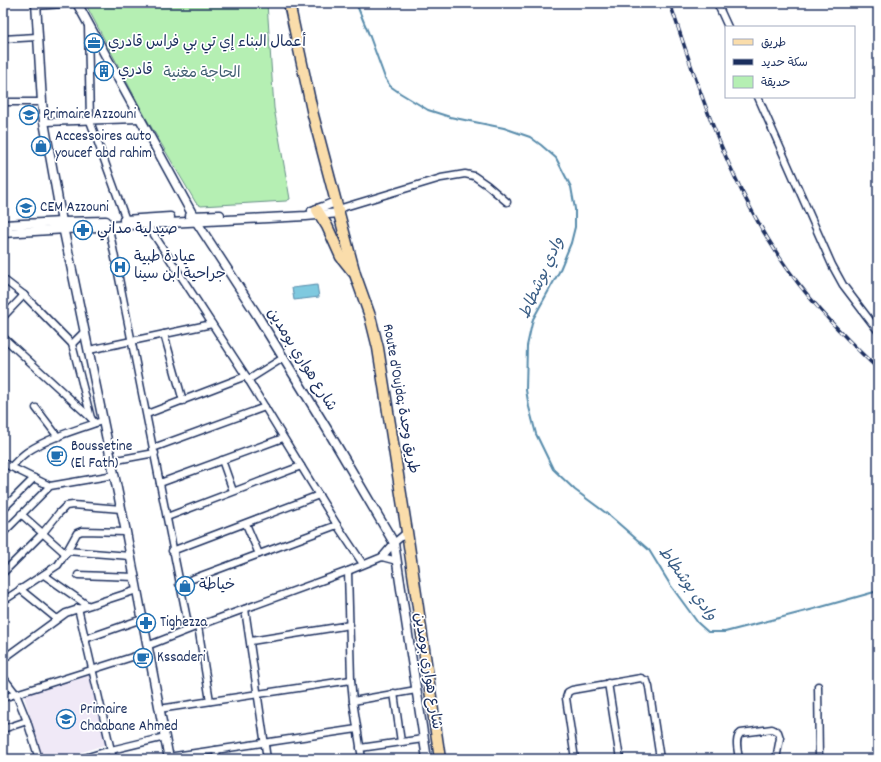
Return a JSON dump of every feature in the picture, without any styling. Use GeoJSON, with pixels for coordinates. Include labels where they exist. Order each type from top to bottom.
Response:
{"type":"FeatureCollection","features":[{"type":"Feature","properties":{"kind":"main road","name":"Route d'Oujda; طريق وجدة"},"geometry":{"type":"LineString","coordinates":[[289,3],[313,115],[355,274],[370,316],[378,348],[407,532],[440,759]]}},
{"type":"Feature","properties":{"kind":"main road"},"geometry":{"type":"LineString","coordinates":[[319,212],[341,257],[346,265],[355,274]]}},
{"type":"Feature","properties":{"kind":"street"},"geometry":{"type":"LineString","coordinates":[[77,3],[36,5],[44,122],[63,225],[89,350],[96,420]]}},
{"type":"Feature","properties":{"kind":"street","name":"شارع هواري بومدين"},"geometry":{"type":"LineString","coordinates":[[77,3],[139,119],[195,219],[257,315],[327,429],[394,543],[427,759]]}},
{"type":"Feature","properties":{"kind":"street"},"geometry":{"type":"LineString","coordinates":[[717,3],[728,26]]}},
{"type":"Feature","properties":{"kind":"street"},"geometry":{"type":"LineString","coordinates":[[88,23],[90,121],[126,220]]}},
{"type":"Feature","properties":{"kind":"street"},"geometry":{"type":"LineString","coordinates":[[3,39],[38,37]]}},
{"type":"Feature","properties":{"kind":"street"},"geometry":{"type":"LineString","coordinates":[[758,98],[832,265],[843,284],[878,331]]}},
{"type":"Feature","properties":{"kind":"street"},"geometry":{"type":"LineString","coordinates":[[3,102],[42,102]]}},
{"type":"Feature","properties":{"kind":"street"},"geometry":{"type":"LineString","coordinates":[[44,122],[139,119]]}},
{"type":"Feature","properties":{"kind":"street"},"geometry":{"type":"LineString","coordinates":[[3,225],[108,223],[147,224],[195,219],[319,212],[441,178],[465,174],[474,176],[508,202]]}},
{"type":"Feature","properties":{"kind":"street"},"geometry":{"type":"LineString","coordinates":[[319,212],[337,208]]}},
{"type":"Feature","properties":{"kind":"street"},"geometry":{"type":"LineString","coordinates":[[108,223],[126,220],[195,219]]}},
{"type":"Feature","properties":{"kind":"street"},"geometry":{"type":"LineString","coordinates":[[108,223],[147,414],[172,551],[189,629]]}},
{"type":"Feature","properties":{"kind":"street"},"geometry":{"type":"LineString","coordinates":[[147,224],[247,378],[337,525],[363,564]]}},
{"type":"Feature","properties":{"kind":"street"},"geometry":{"type":"LineString","coordinates":[[3,233],[63,225]]}},
{"type":"Feature","properties":{"kind":"street"},"geometry":{"type":"LineString","coordinates":[[3,279],[24,295],[72,344],[96,420],[111,461],[135,577],[169,758],[357,730]]}},
{"type":"Feature","properties":{"kind":"street"},"geometry":{"type":"LineString","coordinates":[[3,317],[24,295]]}},
{"type":"Feature","properties":{"kind":"street"},"geometry":{"type":"LineString","coordinates":[[89,350],[212,324]]}},
{"type":"Feature","properties":{"kind":"street"},"geometry":{"type":"LineString","coordinates":[[72,344],[85,331]]}},
{"type":"Feature","properties":{"kind":"street"},"geometry":{"type":"LineString","coordinates":[[164,334],[183,401]]}},
{"type":"Feature","properties":{"kind":"street"},"geometry":{"type":"LineString","coordinates":[[3,337],[96,420]]}},
{"type":"Feature","properties":{"kind":"street"},"geometry":{"type":"LineString","coordinates":[[147,414],[247,378],[283,358]]}},
{"type":"Feature","properties":{"kind":"street"},"geometry":{"type":"LineString","coordinates":[[111,461],[154,450],[265,407]]}},
{"type":"Feature","properties":{"kind":"street"},"geometry":{"type":"LineString","coordinates":[[36,408],[58,437]]}},
{"type":"Feature","properties":{"kind":"street"},"geometry":{"type":"LineString","coordinates":[[11,467],[26,453],[96,420]]}},
{"type":"Feature","properties":{"kind":"street"},"geometry":{"type":"LineString","coordinates":[[160,484],[283,438]]}},
{"type":"Feature","properties":{"kind":"street"},"geometry":{"type":"LineString","coordinates":[[222,460],[233,491]]}},
{"type":"Feature","properties":{"kind":"street"},"geometry":{"type":"LineString","coordinates":[[3,463],[50,486]]}},
{"type":"Feature","properties":{"kind":"street"},"geometry":{"type":"LineString","coordinates":[[167,517],[301,466]]}},
{"type":"Feature","properties":{"kind":"street"},"geometry":{"type":"LineString","coordinates":[[3,533],[50,486],[114,475]]}},
{"type":"Feature","properties":{"kind":"street"},"geometry":{"type":"LineString","coordinates":[[3,509],[34,478]]}},
{"type":"Feature","properties":{"kind":"street"},"geometry":{"type":"LineString","coordinates":[[172,551],[319,495]]}},
{"type":"Feature","properties":{"kind":"street"},"geometry":{"type":"LineString","coordinates":[[3,573],[42,534],[66,506],[73,505],[120,509]]}},
{"type":"Feature","properties":{"kind":"street"},"geometry":{"type":"LineString","coordinates":[[21,514],[42,534],[66,553],[130,556]]}},
{"type":"Feature","properties":{"kind":"street"},"geometry":{"type":"LineString","coordinates":[[246,524],[259,554]]}},
{"type":"Feature","properties":{"kind":"street"},"geometry":{"type":"LineString","coordinates":[[179,584],[337,525]]}},
{"type":"Feature","properties":{"kind":"street"},"geometry":{"type":"LineString","coordinates":[[3,601],[58,565],[66,553],[75,534],[79,532],[126,532]]}},
{"type":"Feature","properties":{"kind":"street"},"geometry":{"type":"LineString","coordinates":[[3,698],[93,669],[148,649],[189,629],[348,571],[382,557],[394,543],[407,532]]}},
{"type":"Feature","properties":{"kind":"street"},"geometry":{"type":"LineString","coordinates":[[382,557],[397,561]]}},
{"type":"Feature","properties":{"kind":"street"},"geometry":{"type":"LineString","coordinates":[[348,571],[351,680],[362,759]]}},
{"type":"Feature","properties":{"kind":"street"},"geometry":{"type":"LineString","coordinates":[[44,575],[87,605]]}},
{"type":"Feature","properties":{"kind":"street"},"geometry":{"type":"LineString","coordinates":[[78,575],[135,577]]}},
{"type":"Feature","properties":{"kind":"street"},"geometry":{"type":"LineString","coordinates":[[20,589],[57,619]]}},
{"type":"Feature","properties":{"kind":"street"},"geometry":{"type":"LineString","coordinates":[[3,658],[66,613],[137,590]]}},
{"type":"Feature","properties":{"kind":"street"},"geometry":{"type":"LineString","coordinates":[[78,608],[113,759]]}},
{"type":"Feature","properties":{"kind":"street"},"geometry":{"type":"LineString","coordinates":[[246,609],[267,759]]}},
{"type":"Feature","properties":{"kind":"street"},"geometry":{"type":"LineString","coordinates":[[85,639],[142,619]]}},
{"type":"Feature","properties":{"kind":"street"},"geometry":{"type":"LineString","coordinates":[[251,641],[350,625]]}},
{"type":"Feature","properties":{"kind":"street"},"geometry":{"type":"LineString","coordinates":[[198,626],[210,701]]}},
{"type":"Feature","properties":{"kind":"street"},"geometry":{"type":"LineString","coordinates":[[3,677],[16,694],[27,721],[39,759]]}},
{"type":"Feature","properties":{"kind":"street"},"geometry":{"type":"LineString","coordinates":[[575,759],[566,698],[568,692],[608,683],[641,678],[647,681],[660,759]]}},
{"type":"Feature","properties":{"kind":"street"},"geometry":{"type":"LineString","coordinates":[[159,709],[351,680]]}},
{"type":"Feature","properties":{"kind":"street"},"geometry":{"type":"LineString","coordinates":[[608,683],[620,759]]}},
{"type":"Feature","properties":{"kind":"street"},"geometry":{"type":"LineString","coordinates":[[818,686],[819,759]]}},
{"type":"Feature","properties":{"kind":"street"},"geometry":{"type":"LineString","coordinates":[[353,701],[416,690]]}},
{"type":"Feature","properties":{"kind":"street"},"geometry":{"type":"LineString","coordinates":[[394,694],[401,742]]}},
{"type":"Feature","properties":{"kind":"street"},"geometry":{"type":"LineString","coordinates":[[3,729],[27,721]]}},
{"type":"Feature","properties":{"kind":"street"},"geometry":{"type":"LineString","coordinates":[[739,759],[737,740],[741,733],[772,730],[778,732],[780,738],[776,759]]}},
{"type":"Feature","properties":{"kind":"street"},"geometry":{"type":"LineString","coordinates":[[82,759],[165,737]]}},
{"type":"Feature","properties":{"kind":"street"},"geometry":{"type":"LineString","coordinates":[[360,748],[423,739]]}},
{"type":"Feature","properties":{"kind":"street"},"geometry":{"type":"LineString","coordinates":[[216,750],[217,759]]}},
{"type":"Feature","properties":{"kind":"shaded area","name":"Primaire Chaabane Ahmed"},"geometry":{"type":"Polygon","coordinates":[[[91,669],[107,744],[61,759],[43,759],[23,693],[91,669]]]}},
{"type":"Feature","properties":{"kind":"green space","name":"الحاجة مغنية"},"geometry":{"type":"Polygon","coordinates":[[[85,3],[267,3],[274,108],[290,199],[286,201],[201,206],[196,203],[146,118],[85,3]]]}},
{"type":"Feature","properties":{"kind":"water"},"geometry":{"type":"Polygon","coordinates":[[[317,285],[319,297],[294,300],[292,288],[317,285]]]}},
{"type":"Feature","properties":{"kind":"waterway","name":"وادي بوشطاط"},"geometry":{"type":"LineString","coordinates":[[356,3],[385,78],[390,86],[428,110],[450,117],[504,128],[530,137],[556,158],[571,187],[575,209],[575,227],[571,243],[559,272],[533,319],[527,346],[526,390],[529,407],[536,434],[553,469],[575,490],[610,516],[649,550],[671,586],[698,623],[708,632],[725,632],[878,591]]}},
{"type":"Feature","properties":{"kind":"railway"},"geometry":{"type":"LineString","coordinates":[[670,3],[716,134],[745,198],[762,228],[790,273],[813,302],[838,330],[878,369]]}},
{"type":"Feature","properties":{"kind":"place","name":"أعمال البناء إي تي بي فراس قادري"},"geometry":{"type":"Point","coordinates":[94,43]}},
{"type":"Feature","properties":{"kind":"place","name":"قادري"},"geometry":{"type":"Point","coordinates":[104,71]}},
{"type":"Feature","properties":{"kind":"place","name":"Primaire Azzouni"},"geometry":{"type":"Point","coordinates":[29,115]}},
{"type":"Feature","properties":{"kind":"place","name":"Accessoires auto youcef abd rahim"},"geometry":{"type":"Point","coordinates":[41,146]}},
{"type":"Feature","properties":{"kind":"place","name":"CEM Azzouni"},"geometry":{"type":"Point","coordinates":[26,208]}},
{"type":"Feature","properties":{"kind":"place","name":"صيدلية مداني"},"geometry":{"type":"Point","coordinates":[83,230]}},
{"type":"Feature","properties":{"kind":"place","name":"عيادة طبية جراحية ابن سينا"},"geometry":{"type":"Point","coordinates":[120,267]}},
{"type":"Feature","properties":{"kind":"place","name":"Boussetine (El Fath)"},"geometry":{"type":"Point","coordinates":[57,456]}},
{"type":"Feature","properties":{"kind":"place","name":"خياطة"},"geometry":{"type":"Point","coordinates":[185,586]}},
{"type":"Feature","properties":{"kind":"place","name":"Tighezza"},"geometry":{"type":"Point","coordinates":[146,623]}},
{"type":"Feature","properties":{"kind":"place","name":"Kssaderi"},"geometry":{"type":"Point","coordinates":[143,658]}},
{"type":"Feature","properties":{"kind":"place","name":"Primaire Chaabane Ahmed"},"geometry":{"type":"Point","coordinates":[66,719]}}]}
